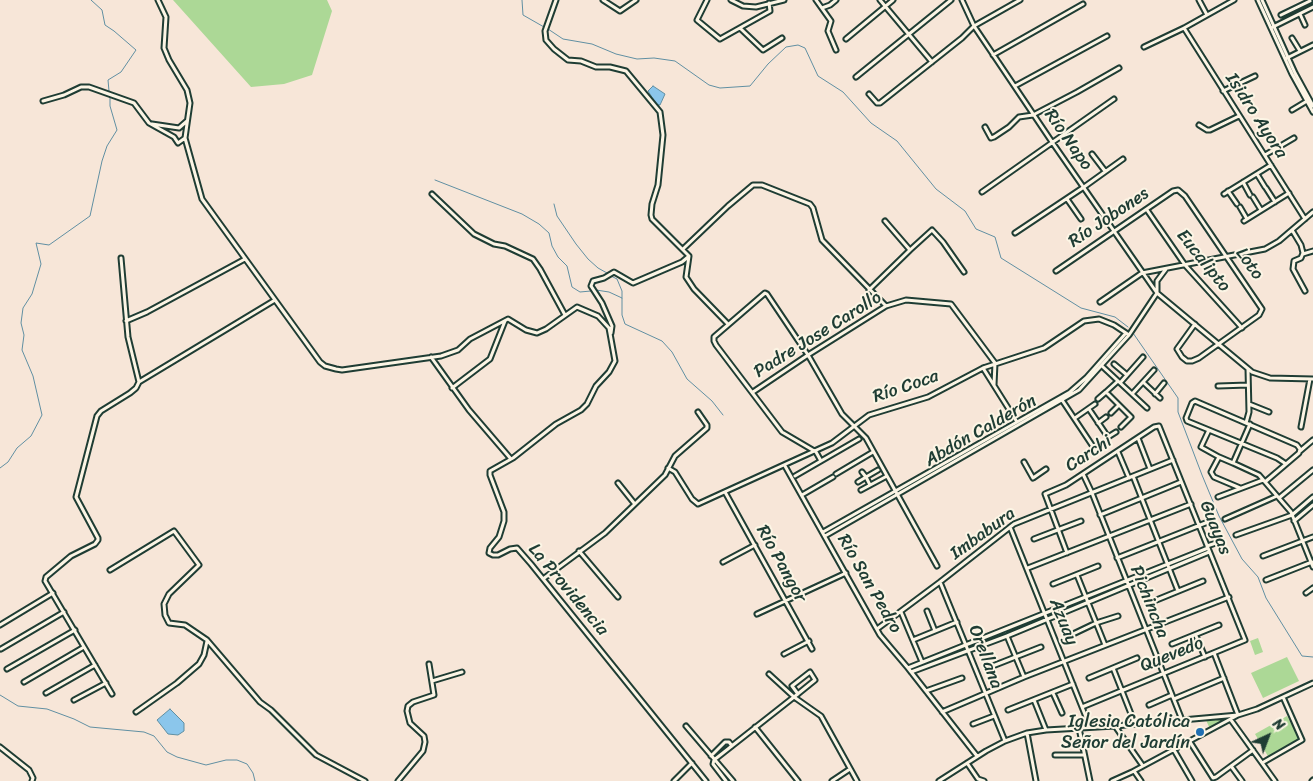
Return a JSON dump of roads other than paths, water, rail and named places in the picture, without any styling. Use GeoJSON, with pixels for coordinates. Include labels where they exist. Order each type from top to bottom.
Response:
{"type":"FeatureCollection","features":[{"type":"Feature","properties":{"kind":"street"},"geometry":{"type":"LineString","coordinates":[[158,0],[166,17],[164,48],[187,90],[190,103],[185,138],[202,198],[320,362],[330,368],[342,370],[441,356],[458,350],[470,339],[505,319],[526,330],[537,333],[546,329],[576,307],[598,316],[611,334]]}},
{"type":"Feature","properties":{"kind":"street"},"geometry":{"type":"LineString","coordinates":[[556,0],[545,31],[546,40],[560,56],[596,67],[610,67],[626,71],[659,109],[663,121],[663,135],[658,186],[652,204],[652,219],[689,257],[687,279],[694,289],[728,324]]}},
{"type":"Feature","properties":{"kind":"street"},"geometry":{"type":"LineString","coordinates":[[603,0],[620,11],[636,0]]}},
{"type":"Feature","properties":{"kind":"street"},"geometry":{"type":"LineString","coordinates":[[707,0],[697,20],[722,39],[770,11],[769,3]]}},
{"type":"Feature","properties":{"kind":"street"},"geometry":{"type":"LineString","coordinates":[[731,0],[748,7],[756,7],[784,0]]}},
{"type":"Feature","properties":{"kind":"street"},"geometry":{"type":"LineString","coordinates":[[816,0],[831,21],[829,33],[836,50]]}},
{"type":"Feature","properties":{"kind":"street"},"geometry":{"type":"LineString","coordinates":[[822,8],[836,0]]}},
{"type":"Feature","properties":{"kind":"street"},"geometry":{"type":"LineString","coordinates":[[880,0],[932,62]]}},
{"type":"Feature","properties":{"kind":"street"},"geometry":{"type":"LineString","coordinates":[[846,40],[893,0]]}},
{"type":"Feature","properties":{"kind":"street"},"geometry":{"type":"LineString","coordinates":[[856,77],[951,0]]}},
{"type":"Feature","properties":{"kind":"street","name":"Río Napo"},"geometry":{"type":"LineString","coordinates":[[962,0],[974,26],[1033,115],[1157,293],[1218,344],[1259,375],[1270,378],[1312,379]]}},
{"type":"Feature","properties":{"kind":"street"},"geometry":{"type":"LineString","coordinates":[[869,94],[879,104],[962,38],[974,26],[1020,0]]}},
{"type":"Feature","properties":{"kind":"street"},"geometry":{"type":"LineString","coordinates":[[1199,0],[1207,15]]}},
{"type":"Feature","properties":{"kind":"street"},"geometry":{"type":"LineString","coordinates":[[1144,47],[1184,28],[1234,0]]}},
{"type":"Feature","properties":{"kind":"street"},"geometry":{"type":"LineString","coordinates":[[1280,16],[1310,1]]}},
{"type":"Feature","properties":{"kind":"street"},"geometry":{"type":"LineString","coordinates":[[1261,2],[1286,59],[1313,112]]}},
{"type":"Feature","properties":{"kind":"street"},"geometry":{"type":"LineString","coordinates":[[994,55],[1083,4]]}},
{"type":"Feature","properties":{"kind":"street"},"geometry":{"type":"LineString","coordinates":[[826,14],[830,5]]}},
{"type":"Feature","properties":{"kind":"street"},"geometry":{"type":"LineString","coordinates":[[1272,27],[1313,7]]}},
{"type":"Feature","properties":{"kind":"street"},"geometry":{"type":"LineString","coordinates":[[1293,10],[1305,25]]}},
{"type":"Feature","properties":{"kind":"street"},"geometry":{"type":"LineString","coordinates":[[740,28],[763,50],[782,38]]}},
{"type":"Feature","properties":{"kind":"street","name":"Isidro Ayora"},"geometry":{"type":"LineString","coordinates":[[1184,28],[1306,219]]}},
{"type":"Feature","properties":{"kind":"street"},"geometry":{"type":"LineString","coordinates":[[1015,86],[1107,36]]}},
{"type":"Feature","properties":{"kind":"street"},"geometry":{"type":"LineString","coordinates":[[1292,38],[1300,51]]}},
{"type":"Feature","properties":{"kind":"street"},"geometry":{"type":"LineString","coordinates":[[1286,59],[1313,44]]}},
{"type":"Feature","properties":{"kind":"street"},"geometry":{"type":"LineString","coordinates":[[1286,59],[1313,106]]}},
{"type":"Feature","properties":{"kind":"street"},"geometry":{"type":"LineString","coordinates":[[985,126],[993,138],[1020,117],[1033,115],[1119,68]]}},
{"type":"Feature","properties":{"kind":"street"},"geometry":{"type":"LineString","coordinates":[[1223,91],[1255,76]]}},
{"type":"Feature","properties":{"kind":"street"},"geometry":{"type":"LineString","coordinates":[[43,101],[82,87],[89,87],[134,104],[151,124],[174,137],[178,142],[185,138]]}},
{"type":"Feature","properties":{"kind":"street"},"geometry":{"type":"LineString","coordinates":[[982,192],[1114,99]]}},
{"type":"Feature","properties":{"kind":"street"},"geometry":{"type":"LineString","coordinates":[[1292,110],[1306,101]]}},
{"type":"Feature","properties":{"kind":"street"},"geometry":{"type":"LineString","coordinates":[[1199,125],[1210,130],[1239,116]]}},
{"type":"Feature","properties":{"kind":"street"},"geometry":{"type":"LineString","coordinates":[[151,124],[179,128],[188,119]]}},
{"type":"Feature","properties":{"kind":"street"},"geometry":{"type":"LineString","coordinates":[[1265,155],[1294,138]]}},
{"type":"Feature","properties":{"kind":"street"},"geometry":{"type":"LineString","coordinates":[[1092,154],[1105,171]]}},
{"type":"Feature","properties":{"kind":"street"},"geometry":{"type":"LineString","coordinates":[[1015,233],[1067,199],[1123,158]]}},
{"type":"Feature","properties":{"kind":"street"},"geometry":{"type":"LineString","coordinates":[[1224,194],[1271,165]]}},
{"type":"Feature","properties":{"kind":"street"},"geometry":{"type":"LineString","coordinates":[[1257,174],[1275,202]]}},
{"type":"Feature","properties":{"kind":"street"},"geometry":{"type":"LineString","coordinates":[[1242,182],[1261,210]]}},
{"type":"Feature","properties":{"kind":"street"},"geometry":{"type":"LineString","coordinates":[[683,249],[753,185],[762,185],[811,205],[822,240],[886,306]]}},
{"type":"Feature","properties":{"kind":"street","name":"Río Jobones"},"geometry":{"type":"LineString","coordinates":[[1056,271],[1147,210],[1173,190],[1178,190]]}},
{"type":"Feature","properties":{"kind":"street","name":"Loto"},"geometry":{"type":"LineString","coordinates":[[1178,190],[1185,196],[1262,309],[1259,315],[1242,328],[1192,361],[1186,361],[1176,349],[1195,324]]}},
{"type":"Feature","properties":{"kind":"street"},"geometry":{"type":"LineString","coordinates":[[1228,191],[1246,220],[1289,193]]}},
{"type":"Feature","properties":{"kind":"street"},"geometry":{"type":"LineString","coordinates":[[432,194],[474,234],[533,259],[565,315]]}},
{"type":"Feature","properties":{"kind":"street"},"geometry":{"type":"LineString","coordinates":[[1067,199],[1081,219]]}},
{"type":"Feature","properties":{"kind":"street","name":"Eucalipto"},"geometry":{"type":"LineString","coordinates":[[1147,210],[1185,265],[1242,328]]}},
{"type":"Feature","properties":{"kind":"street"},"geometry":{"type":"LineString","coordinates":[[1100,302],[1142,273],[1265,249],[1274,244],[1313,212]]}},
{"type":"Feature","properties":{"kind":"street"},"geometry":{"type":"LineString","coordinates":[[885,221],[910,250]]}},
{"type":"Feature","properties":{"kind":"street"},"geometry":{"type":"LineString","coordinates":[[869,290],[932,230],[964,272]]}},
{"type":"Feature","properties":{"kind":"street"},"geometry":{"type":"LineString","coordinates":[[1292,230],[1301,245],[1303,254]]}},
{"type":"Feature","properties":{"kind":"street"},"geometry":{"type":"LineString","coordinates":[[1305,292],[1293,269],[1293,264],[1303,254],[1313,252]]}},
{"type":"Feature","properties":{"kind":"street","name":"La Providencia"},"geometry":{"type":"LineString","coordinates":[[689,257],[680,263],[633,283],[614,272],[604,278],[593,281],[591,286],[602,303],[612,326],[611,344],[615,361],[609,372],[596,386],[587,404],[581,410],[572,413],[511,459],[492,469],[489,473],[504,512],[504,521],[498,537],[490,548],[490,553],[493,556],[510,548],[517,548],[706,781]]}},
{"type":"Feature","properties":{"kind":"street"},"geometry":{"type":"LineString","coordinates":[[121,258],[128,338],[139,382]]}},
{"type":"Feature","properties":{"kind":"street"},"geometry":{"type":"LineString","coordinates":[[126,321],[147,312],[245,259]]}},
{"type":"Feature","properties":{"kind":"street","name":"Abdón Calderón"},"geometry":{"type":"LineString","coordinates":[[1017,423],[1079,390],[1133,328],[1157,293],[1157,281],[1166,269]]}},
{"type":"Feature","properties":{"kind":"street"},"geometry":{"type":"LineString","coordinates":[[821,461],[816,452],[782,432],[714,341],[714,337],[764,293],[808,355],[842,414],[862,433],[937,566]]}},
{"type":"Feature","properties":{"kind":"street"},"geometry":{"type":"LineString","coordinates":[[112,694],[45,583],[46,576],[71,556],[98,540],[76,498],[97,416],[101,411],[130,393],[139,382],[275,300]]}},
{"type":"Feature","properties":{"kind":"street","name":"Padre Jose Carollo"},"geometry":{"type":"LineString","coordinates":[[753,392],[886,306],[906,300],[950,303],[995,362]]}},
{"type":"Feature","properties":{"kind":"street"},"geometry":{"type":"LineString","coordinates":[[452,388],[490,359],[505,319]]}},
{"type":"Feature","properties":{"kind":"street","name":"Río Coca"},"geometry":{"type":"LineString","coordinates":[[668,468],[675,472],[696,504],[816,452],[832,443],[869,414],[928,397],[995,362],[1044,348],[1084,321],[1099,319],[1128,334]]}},
{"type":"Feature","properties":{"kind":"street"},"geometry":{"type":"LineString","coordinates":[[435,363],[441,356]]}},
{"type":"Feature","properties":{"kind":"street"},"geometry":{"type":"LineString","coordinates":[[430,357],[452,388],[511,459]]}},
{"type":"Feature","properties":{"kind":"street"},"geometry":{"type":"LineString","coordinates":[[1098,399],[1127,375],[1143,357]]}},
{"type":"Feature","properties":{"kind":"street"},"geometry":{"type":"LineString","coordinates":[[994,386],[995,362]]}},
{"type":"Feature","properties":{"kind":"street"},"geometry":{"type":"LineString","coordinates":[[1114,364],[1127,375]]}},
{"type":"Feature","properties":{"kind":"street"},"geometry":{"type":"LineString","coordinates":[[1100,365],[1147,408]]}},
{"type":"Feature","properties":{"kind":"street","name":"Abdón Calderón"},"geometry":{"type":"LineString","coordinates":[[825,536],[1070,392],[1100,365]]}},
{"type":"Feature","properties":{"kind":"street"},"geometry":{"type":"LineString","coordinates":[[983,368],[1017,423]]}},
{"type":"Feature","properties":{"kind":"street"},"geometry":{"type":"LineString","coordinates":[[1233,463],[1248,424],[1248,368]]}},
{"type":"Feature","properties":{"kind":"street"},"geometry":{"type":"LineString","coordinates":[[1132,394],[1154,370]]}},
{"type":"Feature","properties":{"kind":"street"},"geometry":{"type":"LineString","coordinates":[[1301,427],[1312,379]]}},
{"type":"Feature","properties":{"kind":"street"},"geometry":{"type":"LineString","coordinates":[[1143,382],[1160,398]]}},
{"type":"Feature","properties":{"kind":"street"},"geometry":{"type":"LineString","coordinates":[[1155,394],[1164,383]]}},
{"type":"Feature","properties":{"kind":"street"},"geometry":{"type":"LineString","coordinates":[[1218,386],[1248,385]]}},
{"type":"Feature","properties":{"kind":"street"},"geometry":{"type":"LineString","coordinates":[[1106,392],[1131,417],[1121,427]]}},
{"type":"Feature","properties":{"kind":"street"},"geometry":{"type":"LineString","coordinates":[[1062,400],[1092,445]]}},
{"type":"Feature","properties":{"kind":"street"},"geometry":{"type":"LineString","coordinates":[[1286,464],[1277,458],[1186,419],[1193,402],[1295,444],[1300,451]]}},
{"type":"Feature","properties":{"kind":"street"},"geometry":{"type":"LineString","coordinates":[[1075,418],[1095,404]]}},
{"type":"Feature","properties":{"kind":"street"},"geometry":{"type":"LineString","coordinates":[[1249,404],[1269,412]]}},
{"type":"Feature","properties":{"kind":"street"},"geometry":{"type":"LineString","coordinates":[[1111,413],[1118,406]]}},
{"type":"Feature","properties":{"kind":"street"},"geometry":{"type":"LineString","coordinates":[[1089,409],[1108,437],[1116,432]]}},
{"type":"Feature","properties":{"kind":"street"},"geometry":{"type":"LineString","coordinates":[[543,579],[605,533],[665,475],[675,456],[706,428],[707,425],[698,412]]}},
{"type":"Feature","properties":{"kind":"street"},"geometry":{"type":"LineString","coordinates":[[1098,423],[1106,417]]}},
{"type":"Feature","properties":{"kind":"street","name":"Carchi"},"geometry":{"type":"LineString","coordinates":[[1050,509],[1045,494],[1066,485],[1118,452],[1154,426],[1159,426]]}},
{"type":"Feature","properties":{"kind":"street","name":"Guayas"},"geometry":{"type":"LineString","coordinates":[[1159,426],[1245,640]]}},
{"type":"Feature","properties":{"kind":"street"},"geometry":{"type":"LineString","coordinates":[[1209,430],[1201,447],[1256,473],[1264,481],[1292,515],[1313,567]]}},
{"type":"Feature","properties":{"kind":"street"},"geometry":{"type":"LineString","coordinates":[[1138,438],[1150,469]]}},
{"type":"Feature","properties":{"kind":"street"},"geometry":{"type":"LineString","coordinates":[[795,476],[859,439]]}},
{"type":"Feature","properties":{"kind":"street"},"geometry":{"type":"LineString","coordinates":[[1218,497],[1264,481],[1313,440]]}},
{"type":"Feature","properties":{"kind":"street"},"geometry":{"type":"LineString","coordinates":[[802,495],[873,452]]}},
{"type":"Feature","properties":{"kind":"street"},"geometry":{"type":"LineString","coordinates":[[1118,452],[1138,491],[1178,591]]}},
{"type":"Feature","properties":{"kind":"street"},"geometry":{"type":"LineString","coordinates":[[1219,457],[1212,475],[1240,488]]}},
{"type":"Feature","properties":{"kind":"street","name":"Imbabura"},"geometry":{"type":"LineString","coordinates":[[877,629],[1010,527],[1173,460]]}},
{"type":"Feature","properties":{"kind":"street"},"geometry":{"type":"LineString","coordinates":[[1024,462],[1033,478],[1046,469]]}},
{"type":"Feature","properties":{"kind":"street","name":"Río San Pedro"},"geometry":{"type":"LineString","coordinates":[[785,466],[880,635],[977,756]]}},
{"type":"Feature","properties":{"kind":"street"},"geometry":{"type":"LineString","coordinates":[[858,482],[878,470]]}},
{"type":"Feature","properties":{"kind":"street"},"geometry":{"type":"LineString","coordinates":[[1225,519],[1278,497],[1313,470]]}},
{"type":"Feature","properties":{"kind":"street"},"geometry":{"type":"LineString","coordinates":[[862,472],[870,485]]}},
{"type":"Feature","properties":{"kind":"street","name":"Pichincha"},"geometry":{"type":"LineString","coordinates":[[1083,474],[1182,720]]}},
{"type":"Feature","properties":{"kind":"street"},"geometry":{"type":"LineString","coordinates":[[862,490],[887,476]]}},
{"type":"Feature","properties":{"kind":"street"},"geometry":{"type":"LineString","coordinates":[[1100,515],[1181,482]]}},
{"type":"Feature","properties":{"kind":"street"},"geometry":{"type":"LineString","coordinates":[[618,483],[634,503]]}},
{"type":"Feature","properties":{"kind":"street","name":"Río Pangor"},"geometry":{"type":"LineString","coordinates":[[725,492],[812,648]]}},
{"type":"Feature","properties":{"kind":"street","name":"Abdón Calderón"},"geometry":{"type":"LineString","coordinates":[[823,532],[896,493]]}},
{"type":"Feature","properties":{"kind":"street"},"geometry":{"type":"LineString","coordinates":[[1236,535],[1292,515],[1313,497]]}},
{"type":"Feature","properties":{"kind":"street"},"geometry":{"type":"LineString","coordinates":[[1028,568],[1191,504]]}},
{"type":"Feature","properties":{"kind":"street"},"geometry":{"type":"LineString","coordinates":[[1294,521],[1313,505]]}},
{"type":"Feature","properties":{"kind":"street"},"geometry":{"type":"LineString","coordinates":[[1050,509],[1067,553]]}},
{"type":"Feature","properties":{"kind":"street"},"geometry":{"type":"LineString","coordinates":[[1117,558],[1213,520]]}},
{"type":"Feature","properties":{"kind":"street"},"geometry":{"type":"LineString","coordinates":[[1034,539],[1081,522]]}},
{"type":"Feature","properties":{"kind":"street","name":"Azuay"},"geometry":{"type":"LineString","coordinates":[[1010,527],[1028,568],[1090,728]]}},
{"type":"Feature","properties":{"kind":"street"},"geometry":{"type":"LineString","coordinates":[[110,570],[174,532],[198,567],[169,594],[164,604],[165,615],[170,624],[185,625],[207,640],[260,702],[271,710],[316,755],[365,781]]}},
{"type":"Feature","properties":{"kind":"street"},"geometry":{"type":"LineString","coordinates":[[1263,556],[1313,537]]}},
{"type":"Feature","properties":{"kind":"street"},"geometry":{"type":"LineString","coordinates":[[911,672],[1007,636],[1046,618],[1169,568],[1222,541]]}},
{"type":"Feature","properties":{"kind":"street"},"geometry":{"type":"LineString","coordinates":[[722,562],[755,545]]}},
{"type":"Feature","properties":{"kind":"street"},"geometry":{"type":"LineString","coordinates":[[908,668],[1208,548]]}},
{"type":"Feature","properties":{"kind":"street"},"geometry":{"type":"LineString","coordinates":[[580,552],[618,597]]}},
{"type":"Feature","properties":{"kind":"street"},"geometry":{"type":"LineString","coordinates":[[1266,580],[1312,562]]}},
{"type":"Feature","properties":{"kind":"street"},"geometry":{"type":"LineString","coordinates":[[1053,584],[1098,566]]}},
{"type":"Feature","properties":{"kind":"street"},"geometry":{"type":"LineString","coordinates":[[757,614],[846,573]]}},
{"type":"Feature","properties":{"kind":"street"},"geometry":{"type":"LineString","coordinates":[[1077,575],[1105,645]]}},
{"type":"Feature","properties":{"kind":"street"},"geometry":{"type":"LineString","coordinates":[[1154,601],[1203,581]]}},
{"type":"Feature","properties":{"kind":"street","name":"Orellana"},"geometry":{"type":"LineString","coordinates":[[940,582],[1004,741]]}},
{"type":"Feature","properties":{"kind":"street"},"geometry":{"type":"LineString","coordinates":[[1306,593],[1313,588]]}},
{"type":"Feature","properties":{"kind":"street"},"geometry":{"type":"LineString","coordinates":[[0,625],[53,594]]}},
{"type":"Feature","properties":{"kind":"street"},"geometry":{"type":"LineString","coordinates":[[942,712],[1024,677],[1229,598]]}},
{"type":"Feature","properties":{"kind":"street"},"geometry":{"type":"LineString","coordinates":[[1,649],[64,612]]}},
{"type":"Feature","properties":{"kind":"street"},"geometry":{"type":"LineString","coordinates":[[900,612],[922,662]]}},
{"type":"Feature","properties":{"kind":"street"},"geometry":{"type":"LineString","coordinates":[[927,612],[935,631]]}},
{"type":"Feature","properties":{"kind":"street"},"geometry":{"type":"LineString","coordinates":[[1071,636],[1096,623],[1118,616]]}},
{"type":"Feature","properties":{"kind":"street"},"geometry":{"type":"LineString","coordinates":[[913,640],[957,622]]}},
{"type":"Feature","properties":{"kind":"street"},"geometry":{"type":"LineString","coordinates":[[1172,644],[1196,636],[1219,625]]}},
{"type":"Feature","properties":{"kind":"street"},"geometry":{"type":"LineString","coordinates":[[7,669],[75,630]]}},
{"type":"Feature","properties":{"kind":"street"},"geometry":{"type":"LineString","coordinates":[[1007,636],[1024,677]]}},
{"type":"Feature","properties":{"kind":"street"},"geometry":{"type":"LineString","coordinates":[[1196,636],[1205,657]]}},
{"type":"Feature","properties":{"kind":"street"},"geometry":{"type":"LineString","coordinates":[[136,712],[199,664],[204,655],[207,640]]}},
{"type":"Feature","properties":{"kind":"street","name":"Quevedo"},"geometry":{"type":"LineString","coordinates":[[1082,706],[1245,640]]}},
{"type":"Feature","properties":{"kind":"street"},"geometry":{"type":"LineString","coordinates":[[784,654],[809,641]]}},
{"type":"Feature","properties":{"kind":"street"},"geometry":{"type":"LineString","coordinates":[[24,682],[84,647]]}},
{"type":"Feature","properties":{"kind":"street"},"geometry":{"type":"LineString","coordinates":[[990,667],[1041,647]]}},
{"type":"Feature","properties":{"kind":"street"},"geometry":{"type":"LineString","coordinates":[[1214,653],[1238,715]]}},
{"type":"Feature","properties":{"kind":"street"},"geometry":{"type":"LineString","coordinates":[[1089,678],[1137,658]]}},
{"type":"Feature","properties":{"kind":"street"},"geometry":{"type":"LineString","coordinates":[[398,781],[423,751],[425,742],[421,732],[410,723],[407,709],[413,702],[434,695],[429,664]]}},
{"type":"Feature","properties":{"kind":"street"},"geometry":{"type":"LineString","coordinates":[[46,693],[95,665]]}},
{"type":"Feature","properties":{"kind":"street"},"geometry":{"type":"LineString","coordinates":[[1113,668],[1135,724]]}},
{"type":"Feature","properties":{"kind":"street"},"geometry":{"type":"LineString","coordinates":[[432,681],[462,672]]}},
{"type":"Feature","properties":{"kind":"street"},"geometry":{"type":"LineString","coordinates":[[714,760],[796,695],[815,679],[810,672],[792,686],[796,695]]}},
{"type":"Feature","properties":{"kind":"street"},"geometry":{"type":"LineString","coordinates":[[769,674],[821,716],[857,781]]}},
{"type":"Feature","properties":{"kind":"street"},"geometry":{"type":"LineString","coordinates":[[926,691],[962,678]]}},
{"type":"Feature","properties":{"kind":"street"},"geometry":{"type":"LineString","coordinates":[[1149,705],[1224,678]]}},
{"type":"Feature","properties":{"kind":"street"},"geometry":{"type":"LineString","coordinates":[[74,700],[106,683]]}},
{"type":"Feature","properties":{"kind":"street"},"geometry":{"type":"LineString","coordinates":[[940,781],[977,756],[1004,741],[1028,733],[1238,715],[1257,709],[1313,683]]}},
{"type":"Feature","properties":{"kind":"street"},"geometry":{"type":"LineString","coordinates":[[1008,710],[1073,684]]}},
{"type":"Feature","properties":{"kind":"street"},"geometry":{"type":"LineString","coordinates":[[1053,693],[1062,713]]}},
{"type":"Feature","properties":{"kind":"street"},"geometry":{"type":"LineString","coordinates":[[1262,763],[1302,740],[1283,697]]}},
{"type":"Feature","properties":{"kind":"street"},"geometry":{"type":"LineString","coordinates":[[1034,700],[1046,730]]}},
{"type":"Feature","properties":{"kind":"street"},"geometry":{"type":"LineString","coordinates":[[1112,781],[1190,742],[1238,715]]}},
{"type":"Feature","properties":{"kind":"street"},"geometry":{"type":"LineString","coordinates":[[974,724],[994,716]]}},
{"type":"Feature","properties":{"kind":"street"},"geometry":{"type":"LineString","coordinates":[[1231,720],[1275,781]]}},
{"type":"Feature","properties":{"kind":"street"},"geometry":{"type":"LineString","coordinates":[[686,726],[733,781]]}},
{"type":"Feature","properties":{"kind":"street"},"geometry":{"type":"LineString","coordinates":[[1115,726],[1143,766]]}},
{"type":"Feature","properties":{"kind":"street"},"geometry":{"type":"LineString","coordinates":[[755,727],[798,781]]}},
{"type":"Feature","properties":{"kind":"street"},"geometry":{"type":"LineString","coordinates":[[1079,728],[1090,781]]}},
{"type":"Feature","properties":{"kind":"street"},"geometry":{"type":"LineString","coordinates":[[1028,733],[1036,781]]}},
{"type":"Feature","properties":{"kind":"street"},"geometry":{"type":"LineString","coordinates":[[711,756],[725,742],[729,742],[732,746]]}},
{"type":"Feature","properties":{"kind":"street"},"geometry":{"type":"LineString","coordinates":[[1190,742],[1214,779],[1253,750]]}},
{"type":"Feature","properties":{"kind":"street"},"geometry":{"type":"LineString","coordinates":[[0,747],[30,770],[33,778],[32,781]]}},
{"type":"Feature","properties":{"kind":"street"},"geometry":{"type":"LineString","coordinates":[[1174,750],[1192,781]]}},
{"type":"Feature","properties":{"kind":"street"},"geometry":{"type":"LineString","coordinates":[[1055,754],[1084,754]]}},
{"type":"Feature","properties":{"kind":"street"},"geometry":{"type":"LineString","coordinates":[[714,760],[713,764],[726,781]]}},
{"type":"Feature","properties":{"kind":"street"},"geometry":{"type":"LineString","coordinates":[[674,781],[692,763]]}},
{"type":"Feature","properties":{"kind":"street"},"geometry":{"type":"LineString","coordinates":[[967,763],[978,779],[984,781]]}},
{"type":"Feature","properties":{"kind":"street"},"geometry":{"type":"LineString","coordinates":[[1231,766],[1242,781]]}},
{"type":"Feature","properties":{"kind":"street"},"geometry":{"type":"LineString","coordinates":[[832,781],[850,769]]}},
{"type":"Feature","properties":{"kind":"street"},"geometry":{"type":"LineString","coordinates":[[1134,771],[1141,781]]}},
{"type":"Feature","properties":{"kind":"water"},"geometry":{"type":"Polygon","coordinates":[[[653,86],[665,94],[660,105],[657,105],[648,91],[653,86]]]}},
{"type":"Feature","properties":{"kind":"water"},"geometry":{"type":"Polygon","coordinates":[[[170,709],[184,723],[184,731],[178,735],[168,734],[157,720],[170,709]]]}},
{"type":"Feature","properties":{"kind":"waterway"},"geometry":{"type":"LineString","coordinates":[[91,0],[102,10],[105,25],[136,50],[121,72],[108,80],[109,91]]}},
{"type":"Feature","properties":{"kind":"waterway"},"geometry":{"type":"LineString","coordinates":[[522,0],[523,15],[544,27]]}},
{"type":"Feature","properties":{"kind":"waterway"},"geometry":{"type":"LineString","coordinates":[[548,29],[563,39],[592,44],[616,54],[637,59],[654,58],[675,61],[709,85],[720,88],[750,86],[768,64],[786,47],[798,45],[805,48],[818,76],[843,92],[871,123],[897,141],[936,189],[965,211],[976,229],[995,237],[1001,258],[1081,308],[1115,317],[1128,327]]}},
{"type":"Feature","properties":{"kind":"waterway"},"geometry":{"type":"LineString","coordinates":[[0,468],[8,462],[17,448],[31,436],[42,415],[33,376],[22,350],[24,335],[21,323],[23,308],[32,294],[41,264],[36,243],[49,245],[90,216],[102,161],[107,146],[117,130],[110,106],[110,96]]}},
{"type":"Feature","properties":{"kind":"waterway"},"geometry":{"type":"LineString","coordinates":[[435,180],[522,214],[539,224],[549,233],[552,246],[558,257],[567,266],[572,287],[580,292],[591,291]]}},
{"type":"Feature","properties":{"kind":"waterway"},"geometry":{"type":"LineString","coordinates":[[554,204],[557,216],[576,244],[588,259],[607,273]]}},
{"type":"Feature","properties":{"kind":"waterway"},"geometry":{"type":"LineString","coordinates":[[611,276],[617,279],[622,291],[622,298]]}},
{"type":"Feature","properties":{"kind":"waterway"},"geometry":{"type":"LineString","coordinates":[[596,290],[609,292],[622,298],[622,315],[625,324],[662,341],[672,352],[687,379],[712,401],[723,415]]}},
{"type":"Feature","properties":{"kind":"waterway"},"geometry":{"type":"LineString","coordinates":[[1133,333],[1178,398],[1178,412],[1202,475],[1219,516],[1242,559],[1258,577],[1266,598],[1302,656],[1313,657]]}},
{"type":"Feature","properties":{"kind":"waterway"},"geometry":{"type":"LineString","coordinates":[[0,695],[18,706],[47,709],[90,727],[144,732],[154,736],[167,752],[177,757],[206,765],[226,760],[237,760],[247,764],[253,773],[255,781]]}},
{"type":"Feature","properties":{"kind":"place","name":"Iglesia Católica Señor del Jardín"},"geometry":{"type":"Point","coordinates":[1200,732]}}]}
